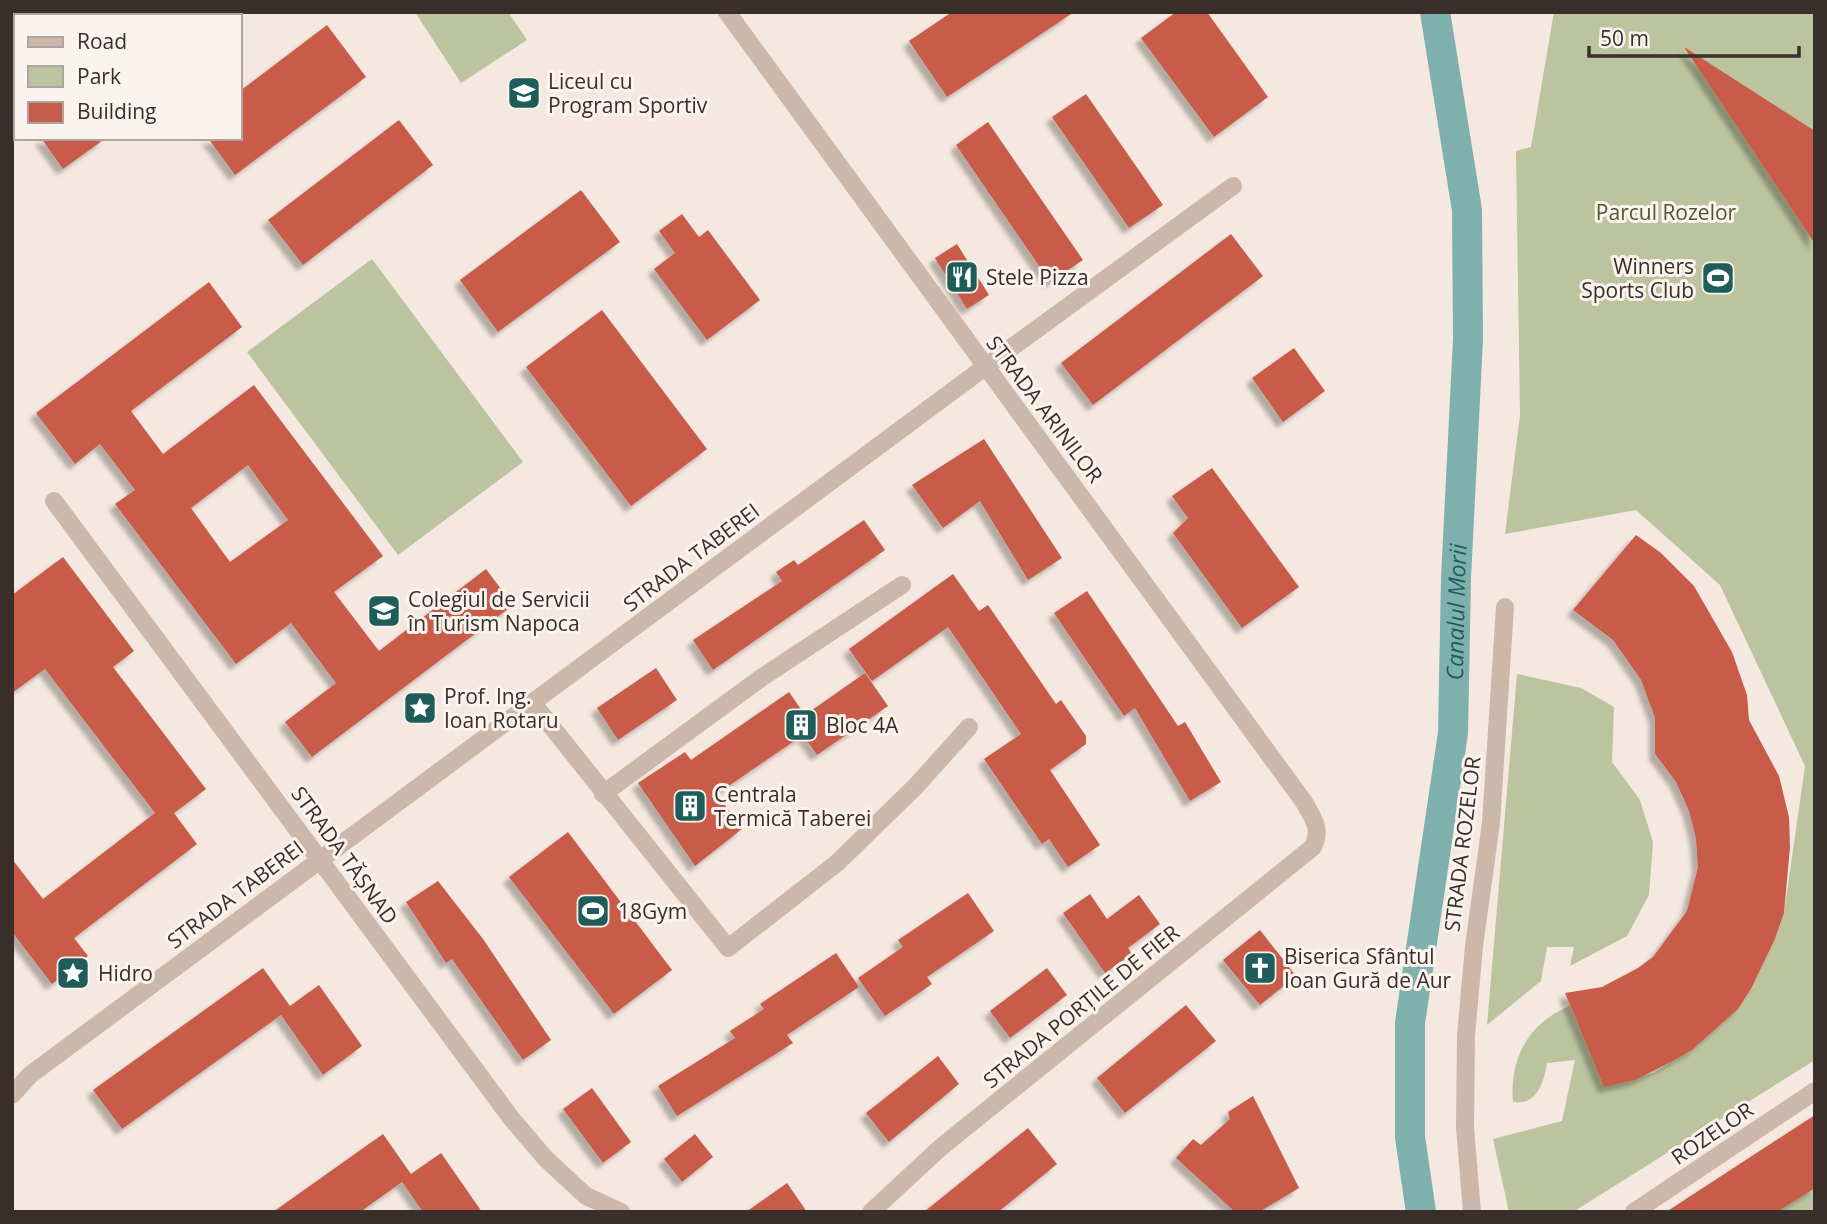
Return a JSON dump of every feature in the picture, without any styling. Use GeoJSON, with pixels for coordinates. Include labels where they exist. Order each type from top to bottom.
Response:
{"type":"FeatureCollection","features":[{"type":"Feature","properties":{"kind":"street","name":"STRADA ARINILOR"},"geometry":{"type":"LineString","coordinates":[[727,12],[1304,802],[1316,822],[1319,836]]}},
{"type":"Feature","properties":{"kind":"street","name":"STRADA TABEREI"},"geometry":{"type":"LineString","coordinates":[[12,1095],[30,1075],[320,858],[1233,187]]}},
{"type":"Feature","properties":{"kind":"street","name":"STRADA TĂȘNAD"},"geometry":{"type":"LineString","coordinates":[[54,501],[449,1034],[545,1159],[586,1196],[621,1212]]}},
{"type":"Feature","properties":{"kind":"street"},"geometry":{"type":"LineString","coordinates":[[603,794],[761,678],[902,585]]}},
{"type":"Feature","properties":{"kind":"street","name":"STRADA ROZELOR"},"geometry":{"type":"LineString","coordinates":[[1472,1212],[1465,1127],[1465,1036],[1491,823],[1505,607]]}},
{"type":"Feature","properties":{"kind":"street"},"geometry":{"type":"LineString","coordinates":[[532,702],[603,794],[729,947],[837,863],[916,786],[970,727]]}},
{"type":"Feature","properties":{"kind":"street","name":"STRADA PORȚILE DE FIER"},"geometry":{"type":"LineString","coordinates":[[871,1212],[940,1148],[1313,847],[1319,836]]}},
{"type":"Feature","properties":{"kind":"street","name":"ROZELOR"},"geometry":{"type":"LineString","coordinates":[[1634,1212],[1815,1091]]}},
{"type":"Feature","properties":{"kind":"green space"},"geometry":{"type":"Polygon","coordinates":[[[415,12],[508,12],[527,40],[461,83],[415,12]]]}},
{"type":"Feature","properties":{"kind":"green space","name":"Parcul Rozelor"},"geometry":{"type":"Polygon","coordinates":[[[1554,12],[1815,12],[1815,1060],[1573,1212],[1509,1212],[1493,1139],[1562,1121],[1575,1060],[1547,1063],[1544,1078],[1534,1096],[1521,1102],[1513,1102],[1514,1071],[1525,1044],[1543,1022],[1570,1006],[1605,1086],[1653,1073],[1692,1050],[1738,1009],[1751,989],[1775,939],[1784,913],[1805,766],[1720,585],[1636,510],[1505,534],[1520,415],[1516,151],[1531,147],[1554,12]]]}},
{"type":"Feature","properties":{"kind":"green space"},"geometry":{"type":"Polygon","coordinates":[[[372,259],[523,462],[398,555],[247,352],[372,259]]]}},
{"type":"Feature","properties":{"kind":"green space"},"geometry":{"type":"Polygon","coordinates":[[[1517,674],[1581,688],[1614,707],[1612,762],[1640,800],[1653,842],[1649,895],[1627,936],[1570,966],[1574,947],[1547,947],[1541,981],[1487,1025],[1517,674]]]}},
{"type":"Feature","properties":{"kind":"green space"},"geometry":{"type":"Polygon","coordinates":[[[1815,1188],[1815,1212],[1777,1212],[1815,1188]]]}},
{"type":"Feature","properties":{"kind":"building"},"geometry":{"type":"Polygon","coordinates":[[[952,12],[1074,12],[947,97],[909,41],[952,12]]]}},
{"type":"Feature","properties":{"kind":"building"},"geometry":{"type":"Polygon","coordinates":[[[1176,12],[1207,12],[1268,97],[1214,137],[1141,38],[1176,12]]]}},
{"type":"Feature","properties":{"kind":"building"},"geometry":{"type":"Polygon","coordinates":[[[327,25],[366,77],[235,175],[209,140],[242,140],[242,89],[327,25]]]}},
{"type":"Feature","properties":{"kind":"building"},"geometry":{"type":"Polygon","coordinates":[[[1684,47],[1815,131],[1815,244],[1684,47]]]}},
{"type":"Feature","properties":{"kind":"building"},"geometry":{"type":"Polygon","coordinates":[[[1086,94],[1163,205],[1129,228],[1052,117],[1086,94]]]}},
{"type":"Feature","properties":{"kind":"building"},"geometry":{"type":"Polygon","coordinates":[[[399,120],[433,165],[303,265],[268,220],[399,120]]]}},
{"type":"Feature","properties":{"kind":"building"},"geometry":{"type":"Polygon","coordinates":[[[988,122],[1083,260],[1050,282],[956,145],[988,122]]]}},
{"type":"Feature","properties":{"kind":"building"},"geometry":{"type":"Polygon","coordinates":[[[42,140],[103,140],[63,169],[42,140]]]}},
{"type":"Feature","properties":{"kind":"building"},"geometry":{"type":"Polygon","coordinates":[[[581,190],[620,242],[498,332],[460,280],[581,190]]]}},
{"type":"Feature","properties":{"kind":"building"},"geometry":{"type":"Polygon","coordinates":[[[682,214],[699,237],[708,230],[760,300],[707,340],[654,269],[675,253],[659,231],[682,214]]]}},
{"type":"Feature","properties":{"kind":"building"},"geometry":{"type":"Polygon","coordinates":[[[1231,234],[1263,276],[1093,405],[1061,363],[1231,234]]]}},
{"type":"Feature","properties":{"kind":"building","name":"Stele Pizza"},"geometry":{"type":"Polygon","coordinates":[[[957,244],[989,295],[967,309],[935,258],[957,244]]]}},
{"type":"Feature","properties":{"kind":"building"},"geometry":{"type":"Polygon","coordinates":[[[209,282],[242,327],[131,411],[163,454],[254,385],[383,556],[334,592],[379,651],[486,569],[513,605],[312,757],[285,722],[336,683],[291,623],[236,664],[115,504],[135,490],[100,444],[75,464],[36,413],[209,282]],[[248,465],[191,508],[230,562],[288,520],[248,465]]]}},
{"type":"Feature","properties":{"kind":"building"},"geometry":{"type":"Polygon","coordinates":[[[602,310],[707,449],[631,506],[526,367],[602,310]]]}},
{"type":"Feature","properties":{"kind":"building"},"geometry":{"type":"Polygon","coordinates":[[[1294,348],[1325,391],[1283,422],[1252,378],[1294,348]]]}},
{"type":"Feature","properties":{"kind":"building"},"geometry":{"type":"Polygon","coordinates":[[[984,439],[1062,558],[1028,580],[980,501],[943,528],[912,485],[984,439]]]}},
{"type":"Feature","properties":{"kind":"building"},"geometry":{"type":"Polygon","coordinates":[[[1212,468],[1299,587],[1242,628],[1173,533],[1188,518],[1172,496],[1212,468]]]}},
{"type":"Feature","properties":{"kind":"building"},"geometry":{"type":"Polygon","coordinates":[[[864,520],[885,550],[713,670],[693,640],[782,581],[776,572],[794,560],[798,565],[864,520]]]}},
{"type":"Feature","properties":{"kind":"building"},"geometry":{"type":"Polygon","coordinates":[[[1636,535],[1661,553],[1694,586],[1732,652],[1747,695],[1749,720],[1779,776],[1789,817],[1790,847],[1784,913],[1775,939],[1751,989],[1738,1009],[1692,1050],[1635,1080],[1604,1087],[1565,993],[1602,987],[1653,957],[1687,911],[1698,867],[1696,839],[1689,811],[1676,782],[1655,754],[1655,718],[1641,680],[1613,640],[1573,610],[1636,535]]]}},
{"type":"Feature","properties":{"kind":"building"},"geometry":{"type":"Polygon","coordinates":[[[63,557],[134,651],[113,667],[206,789],[174,813],[197,844],[74,938],[88,956],[52,984],[12,932],[12,859],[43,899],[155,813],[45,669],[12,693],[12,595],[63,557]]]}},
{"type":"Feature","properties":{"kind":"building"},"geometry":{"type":"Polygon","coordinates":[[[953,574],[979,611],[988,605],[1056,704],[1061,700],[1086,736],[1086,744],[1050,770],[1100,845],[1068,867],[1049,839],[1042,844],[984,759],[1021,734],[948,627],[872,681],[849,649],[953,574]]]}},
{"type":"Feature","properties":{"kind":"building"},"geometry":{"type":"Polygon","coordinates":[[[1087,591],[1178,726],[1185,722],[1221,782],[1190,801],[1135,708],[1124,716],[1054,613],[1087,591]]]}},
{"type":"Feature","properties":{"kind":"building"},"geometry":{"type":"Polygon","coordinates":[[[656,668],[677,700],[618,740],[597,708],[656,668]]]}},
{"type":"Feature","properties":{"kind":"building"},"geometry":{"type":"Polygon","coordinates":[[[865,673],[888,706],[817,755],[803,735],[717,794],[742,829],[695,866],[638,783],[685,752],[691,760],[789,692],[805,715],[865,673]]]}},
{"type":"Feature","properties":{"kind":"building"},"geometry":{"type":"Polygon","coordinates":[[[568,832],[672,970],[614,1014],[509,877],[568,832]]]}},
{"type":"Feature","properties":{"kind":"building"},"geometry":{"type":"Polygon","coordinates":[[[438,881],[483,939],[551,1040],[523,1060],[452,959],[446,963],[406,902],[438,881]]]}},
{"type":"Feature","properties":{"kind":"building"},"geometry":{"type":"Polygon","coordinates":[[[968,893],[994,931],[927,977],[932,984],[885,1016],[858,978],[903,947],[898,940],[968,893]]]}},
{"type":"Feature","properties":{"kind":"building"},"geometry":{"type":"Polygon","coordinates":[[[1090,894],[1107,919],[1139,895],[1160,924],[1128,948],[1132,954],[1105,973],[1063,913],[1090,894]]]}},
{"type":"Feature","properties":{"kind":"building","name":"Biserica Sfântul Ioan Gură de Aur"},"geometry":{"type":"Polygon","coordinates":[[[1260,930],[1296,976],[1260,1005],[1223,960],[1260,930]]]}},
{"type":"Feature","properties":{"kind":"building"},"geometry":{"type":"Polygon","coordinates":[[[836,953],[859,987],[787,1035],[793,1043],[677,1116],[658,1086],[735,1038],[730,1031],[764,1009],[760,1004],[836,953]]]}},
{"type":"Feature","properties":{"kind":"building"},"geometry":{"type":"Polygon","coordinates":[[[263,968],[290,1006],[319,985],[362,1046],[323,1075],[281,1015],[122,1129],[93,1090],[263,968]]]}},
{"type":"Feature","properties":{"kind":"building"},"geometry":{"type":"Polygon","coordinates":[[[1047,968],[1067,995],[1010,1038],[990,1011],[1047,968]]]}},
{"type":"Feature","properties":{"kind":"building"},"geometry":{"type":"Polygon","coordinates":[[[1186,1005],[1216,1041],[1125,1113],[1097,1078],[1186,1005]]]}},
{"type":"Feature","properties":{"kind":"building"},"geometry":{"type":"Polygon","coordinates":[[[938,1056],[959,1084],[889,1142],[866,1113],[938,1056]]]}},
{"type":"Feature","properties":{"kind":"building"},"geometry":{"type":"Polygon","coordinates":[[[592,1088],[631,1142],[603,1163],[563,1109],[592,1088]]]}},
{"type":"Feature","properties":{"kind":"building"},"geometry":{"type":"Polygon","coordinates":[[[1253,1096],[1299,1188],[1259,1212],[1235,1212],[1176,1158],[1193,1139],[1201,1145],[1230,1119],[1228,1112],[1253,1096]]]}},
{"type":"Feature","properties":{"kind":"building"},"geometry":{"type":"Polygon","coordinates":[[[1815,1115],[1815,1188],[1777,1212],[1666,1212],[1815,1115]]]}},
{"type":"Feature","properties":{"kind":"building"},"geometry":{"type":"Polygon","coordinates":[[[1028,1128],[1057,1164],[998,1212],[924,1212],[1028,1128]]]}},
{"type":"Feature","properties":{"kind":"building"},"geometry":{"type":"Polygon","coordinates":[[[383,1134],[411,1174],[441,1153],[482,1212],[423,1212],[402,1182],[360,1212],[273,1212],[383,1134]]]}},
{"type":"Feature","properties":{"kind":"building"},"geometry":{"type":"Polygon","coordinates":[[[695,1134],[713,1157],[682,1182],[664,1159],[695,1134]]]}},
{"type":"Feature","properties":{"kind":"building"},"geometry":{"type":"Polygon","coordinates":[[[787,1183],[807,1212],[746,1212],[787,1183]]]}},
{"type":"Feature","properties":{"kind":"waterway","name":"Canalul Morii"},"geometry":{"type":"LineString","coordinates":[[1421,1212],[1410,1137],[1410,1023],[1453,733],[1456,578],[1468,339],[1467,210],[1435,12]]}},
{"type":"Feature","properties":{"kind":"place","name":"Liceul cu Program Sportiv"},"geometry":{"type":"Point","coordinates":[524,93]}},
{"type":"Feature","properties":{"kind":"place","name":"Stele Pizza"},"geometry":{"type":"Point","coordinates":[962,277]}},
{"type":"Feature","properties":{"kind":"place","name":"Winners Sports Club"},"geometry":{"type":"Point","coordinates":[1718,278]}},
{"type":"Feature","properties":{"kind":"place","name":"Colegiul de Servicii în Turism Napoca"},"geometry":{"type":"Point","coordinates":[384,611]}},
{"type":"Feature","properties":{"kind":"place","name":"Prof. Ing. Ioan Rotaru"},"geometry":{"type":"Point","coordinates":[420,708]}},
{"type":"Feature","properties":{"kind":"place","name":"Bloc 4A"},"geometry":{"type":"Point","coordinates":[801,725]}},
{"type":"Feature","properties":{"kind":"place","name":"Centrala Termică Taberei"},"geometry":{"type":"Point","coordinates":[690,806]}},
{"type":"Feature","properties":{"kind":"place","name":"18Gym"},"geometry":{"type":"Point","coordinates":[593,911]}},
{"type":"Feature","properties":{"kind":"place","name":"Biserica Sfântul Ioan Gură de Aur"},"geometry":{"type":"Point","coordinates":[1260,968]}},
{"type":"Feature","properties":{"kind":"place","name":"Hidro"},"geometry":{"type":"Point","coordinates":[73,973]}}]}
